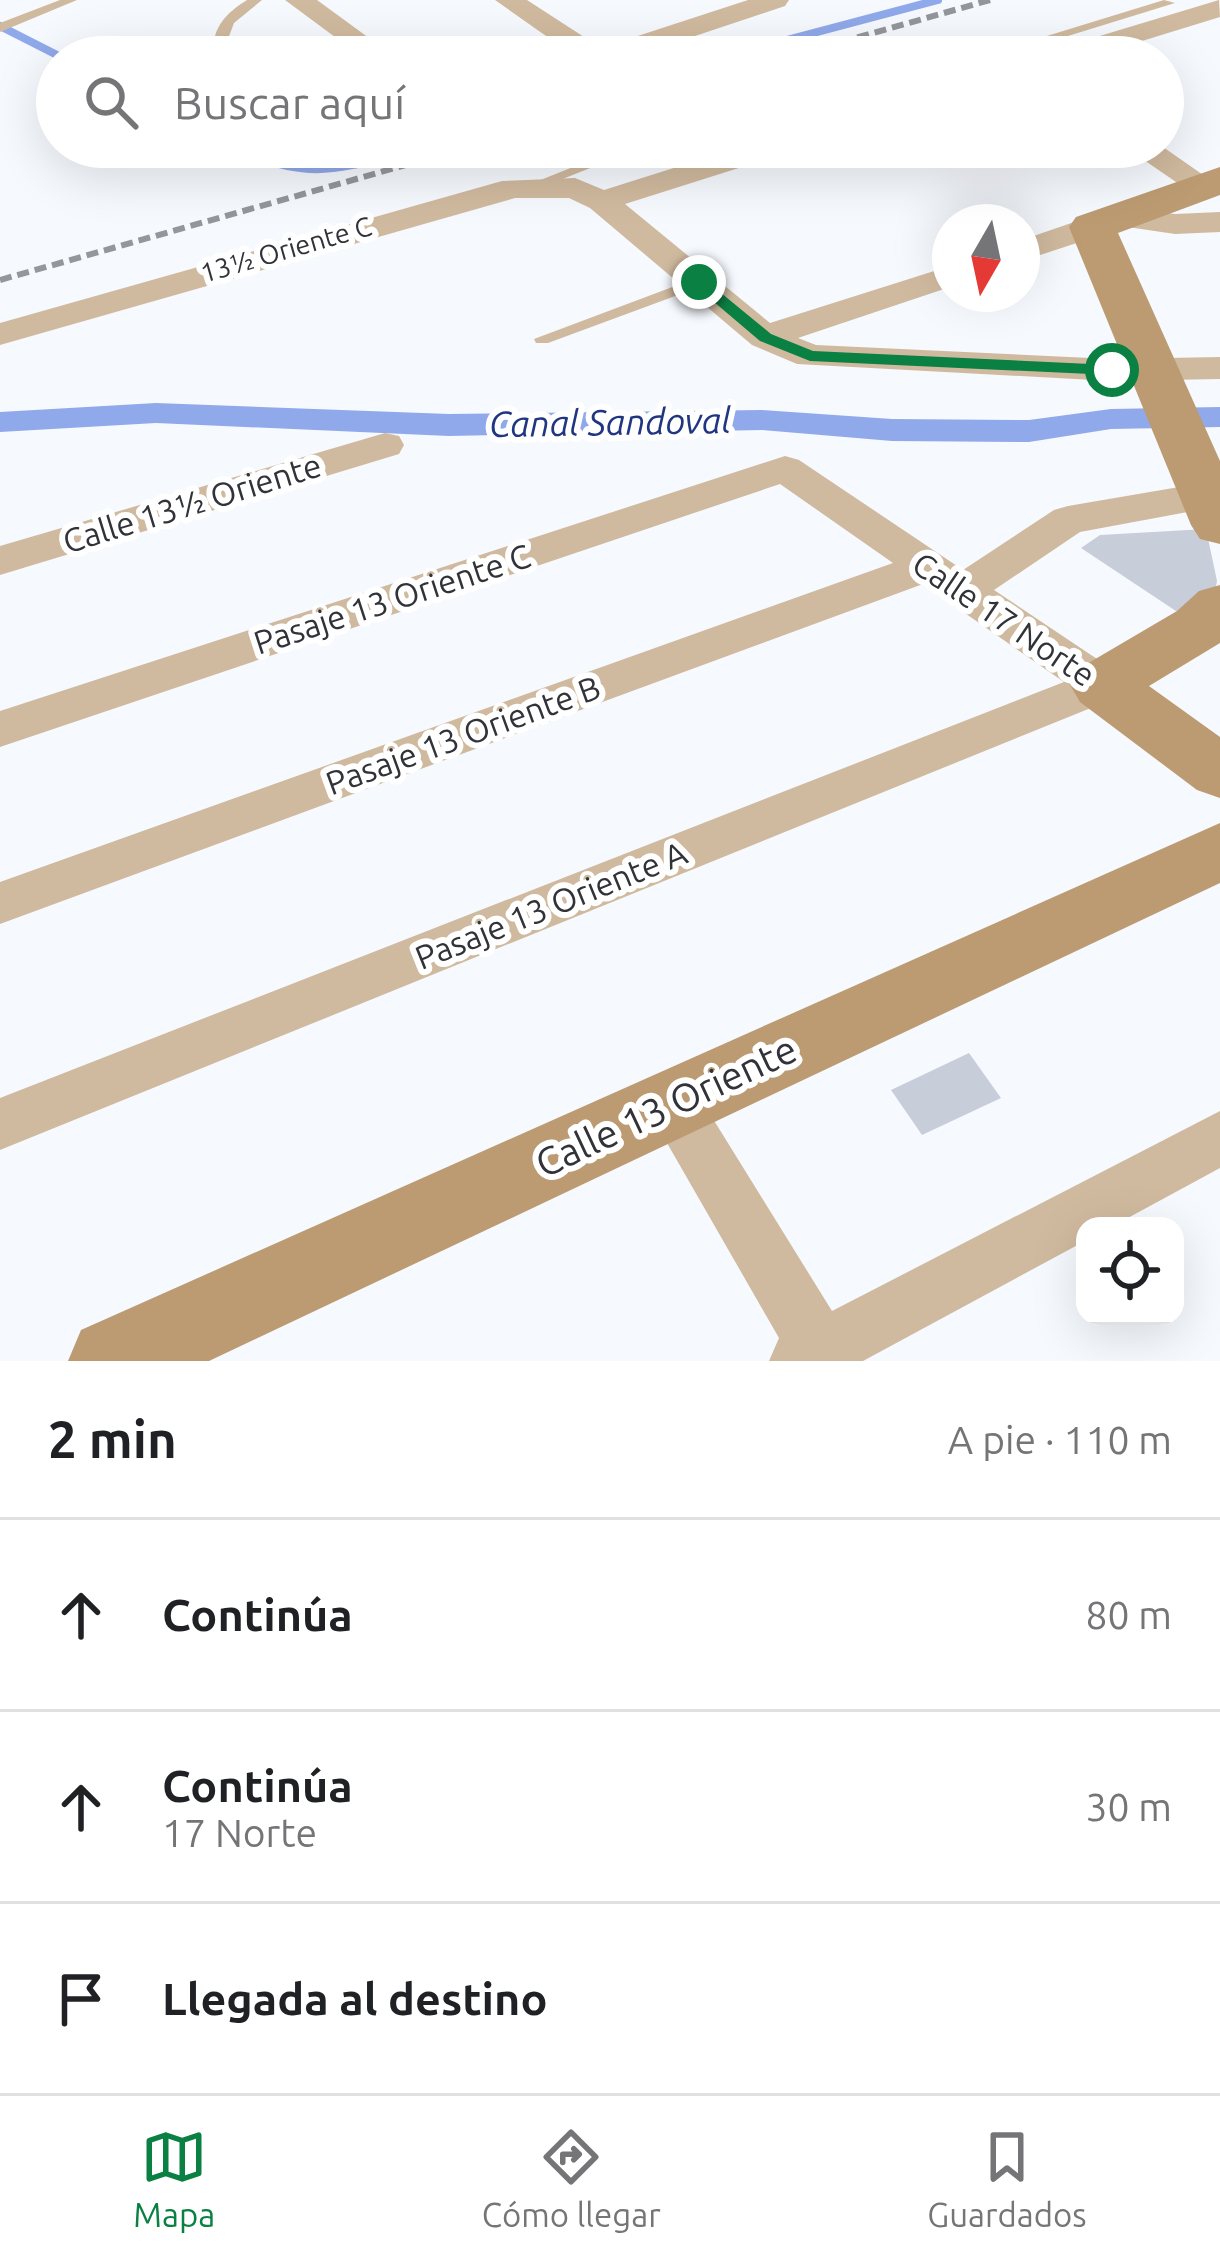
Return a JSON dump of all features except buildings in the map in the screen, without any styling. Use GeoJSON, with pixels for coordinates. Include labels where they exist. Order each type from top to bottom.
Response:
{"type":"FeatureCollection","features":[{"type":"Feature","properties":{"kind":"street"},"geometry":{"type":"LineString","coordinates":[[299,0],[351,36]]}},
{"type":"Feature","properties":{"kind":"street"},"geometry":{"type":"LineString","coordinates":[[509,0],[566,36]]}},
{"type":"Feature","properties":{"kind":"street"},"geometry":{"type":"LineString","coordinates":[[695,0],[726,18]]}},
{"type":"Feature","properties":{"kind":"street"},"geometry":{"type":"LineString","coordinates":[[667,36],[775,0]]}},
{"type":"Feature","properties":{"kind":"street"},"geometry":{"type":"LineString","coordinates":[[1129,36],[1220,8]]}},
{"type":"Feature","properties":{"kind":"street","name":"13½ Oriente C"},"geometry":{"type":"LineString","coordinates":[[0,334],[403,215],[535,185],[588,194],[690,168]]}},
{"type":"Feature","properties":{"kind":"street"},"geometry":{"type":"LineString","coordinates":[[1172,168],[1214,196]]}},
{"type":"Feature","properties":{"kind":"street"},"geometry":{"type":"LineString","coordinates":[[588,194],[765,337],[800,353],[1153,393],[1220,368]]}},
{"type":"Feature","properties":{"kind":"street"},"geometry":{"type":"LineString","coordinates":[[1040,245],[1104,222],[1214,196]]}},
{"type":"Feature","properties":{"kind":"street"},"geometry":{"type":"LineString","coordinates":[[1104,222],[1153,393],[1216,504]]}},
{"type":"Feature","properties":{"kind":"street"},"geometry":{"type":"LineString","coordinates":[[765,337],[932,282]]}},
{"type":"Feature","properties":{"kind":"street","name":"Calle 13½ Oriente"},"geometry":{"type":"LineString","coordinates":[[0,561],[385,445]]}},
{"type":"Feature","properties":{"kind":"street","name":"Calle 17 Norte"},"geometry":{"type":"LineString","coordinates":[[785,469],[1102,685],[1220,772]]}},
{"type":"Feature","properties":{"kind":"street","name":"Pasaje 13 Oriente C"},"geometry":{"type":"LineString","coordinates":[[0,729],[785,469]]}},
{"type":"Feature","properties":{"kind":"street","name":"Pasaje 13 Oriente B"},"geometry":{"type":"LineString","coordinates":[[0,904],[944,579],[1068,520],[1216,504]]}},
{"type":"Feature","properties":{"kind":"street"},"geometry":{"type":"LineString","coordinates":[[1102,685],[1199,626],[1220,606]]}},
{"type":"Feature","properties":{"kind":"street","name":"Pasaje 13 Oriente A"},"geometry":{"type":"LineString","coordinates":[[0,1124],[1102,685]]}},
{"type":"Feature","properties":{"kind":"street","name":"Calle 13 Oriente"},"geometry":{"type":"LineString","coordinates":[[112,1361],[1220,851]]}},
{"type":"Feature","properties":{"kind":"street"},"geometry":{"type":"LineString","coordinates":[[672,1103],[816,1357],[1220,1138]]}},
{"type":"Feature","properties":{"kind":"lane"},"geometry":{"type":"LineString","coordinates":[[0,28],[71,0]]}},
{"type":"Feature","properties":{"kind":"lane"},"geometry":{"type":"LineString","coordinates":[[222,36],[236,13],[256,0]]}},
{"type":"Feature","properties":{"kind":"lane"},"geometry":{"type":"LineString","coordinates":[[1057,36],[1169,3]]}},
{"type":"Feature","properties":{"kind":"lane"},"geometry":{"type":"LineString","coordinates":[[535,185],[580,168]]}},
{"type":"Feature","properties":{"kind":"lane"},"geometry":{"type":"LineString","coordinates":[[542,339],[699,282]]}},
{"type":"Feature","properties":{"kind":"waterway"},"geometry":{"type":"LineString","coordinates":[[802,36],[938,0]]}},
{"type":"Feature","properties":{"kind":"waterway"},"geometry":{"type":"LineString","coordinates":[[0,26],[36,44]]}},
{"type":"Feature","properties":{"kind":"waterway"},"geometry":{"type":"LineString","coordinates":[[300,168],[335,168]]}},
{"type":"Feature","properties":{"kind":"waterway","name":"Canal Sandoval"},"geometry":{"type":"LineString","coordinates":[[0,422],[156,413],[449,425],[762,420],[892,430],[1029,431],[1111,419],[1220,417]]}},
{"type":"Feature","properties":{"kind":"railway"},"geometry":{"type":"LineString","coordinates":[[862,36],[990,0]]}},
{"type":"Feature","properties":{"kind":"railway"},"geometry":{"type":"LineString","coordinates":[[0,280],[395,168]]}},
{"type":"Feature","properties":{"kind":"route"},"geometry":{"type":"LineString","coordinates":[[699,282],[765,337],[810,356],[1112,370]]}}]}
